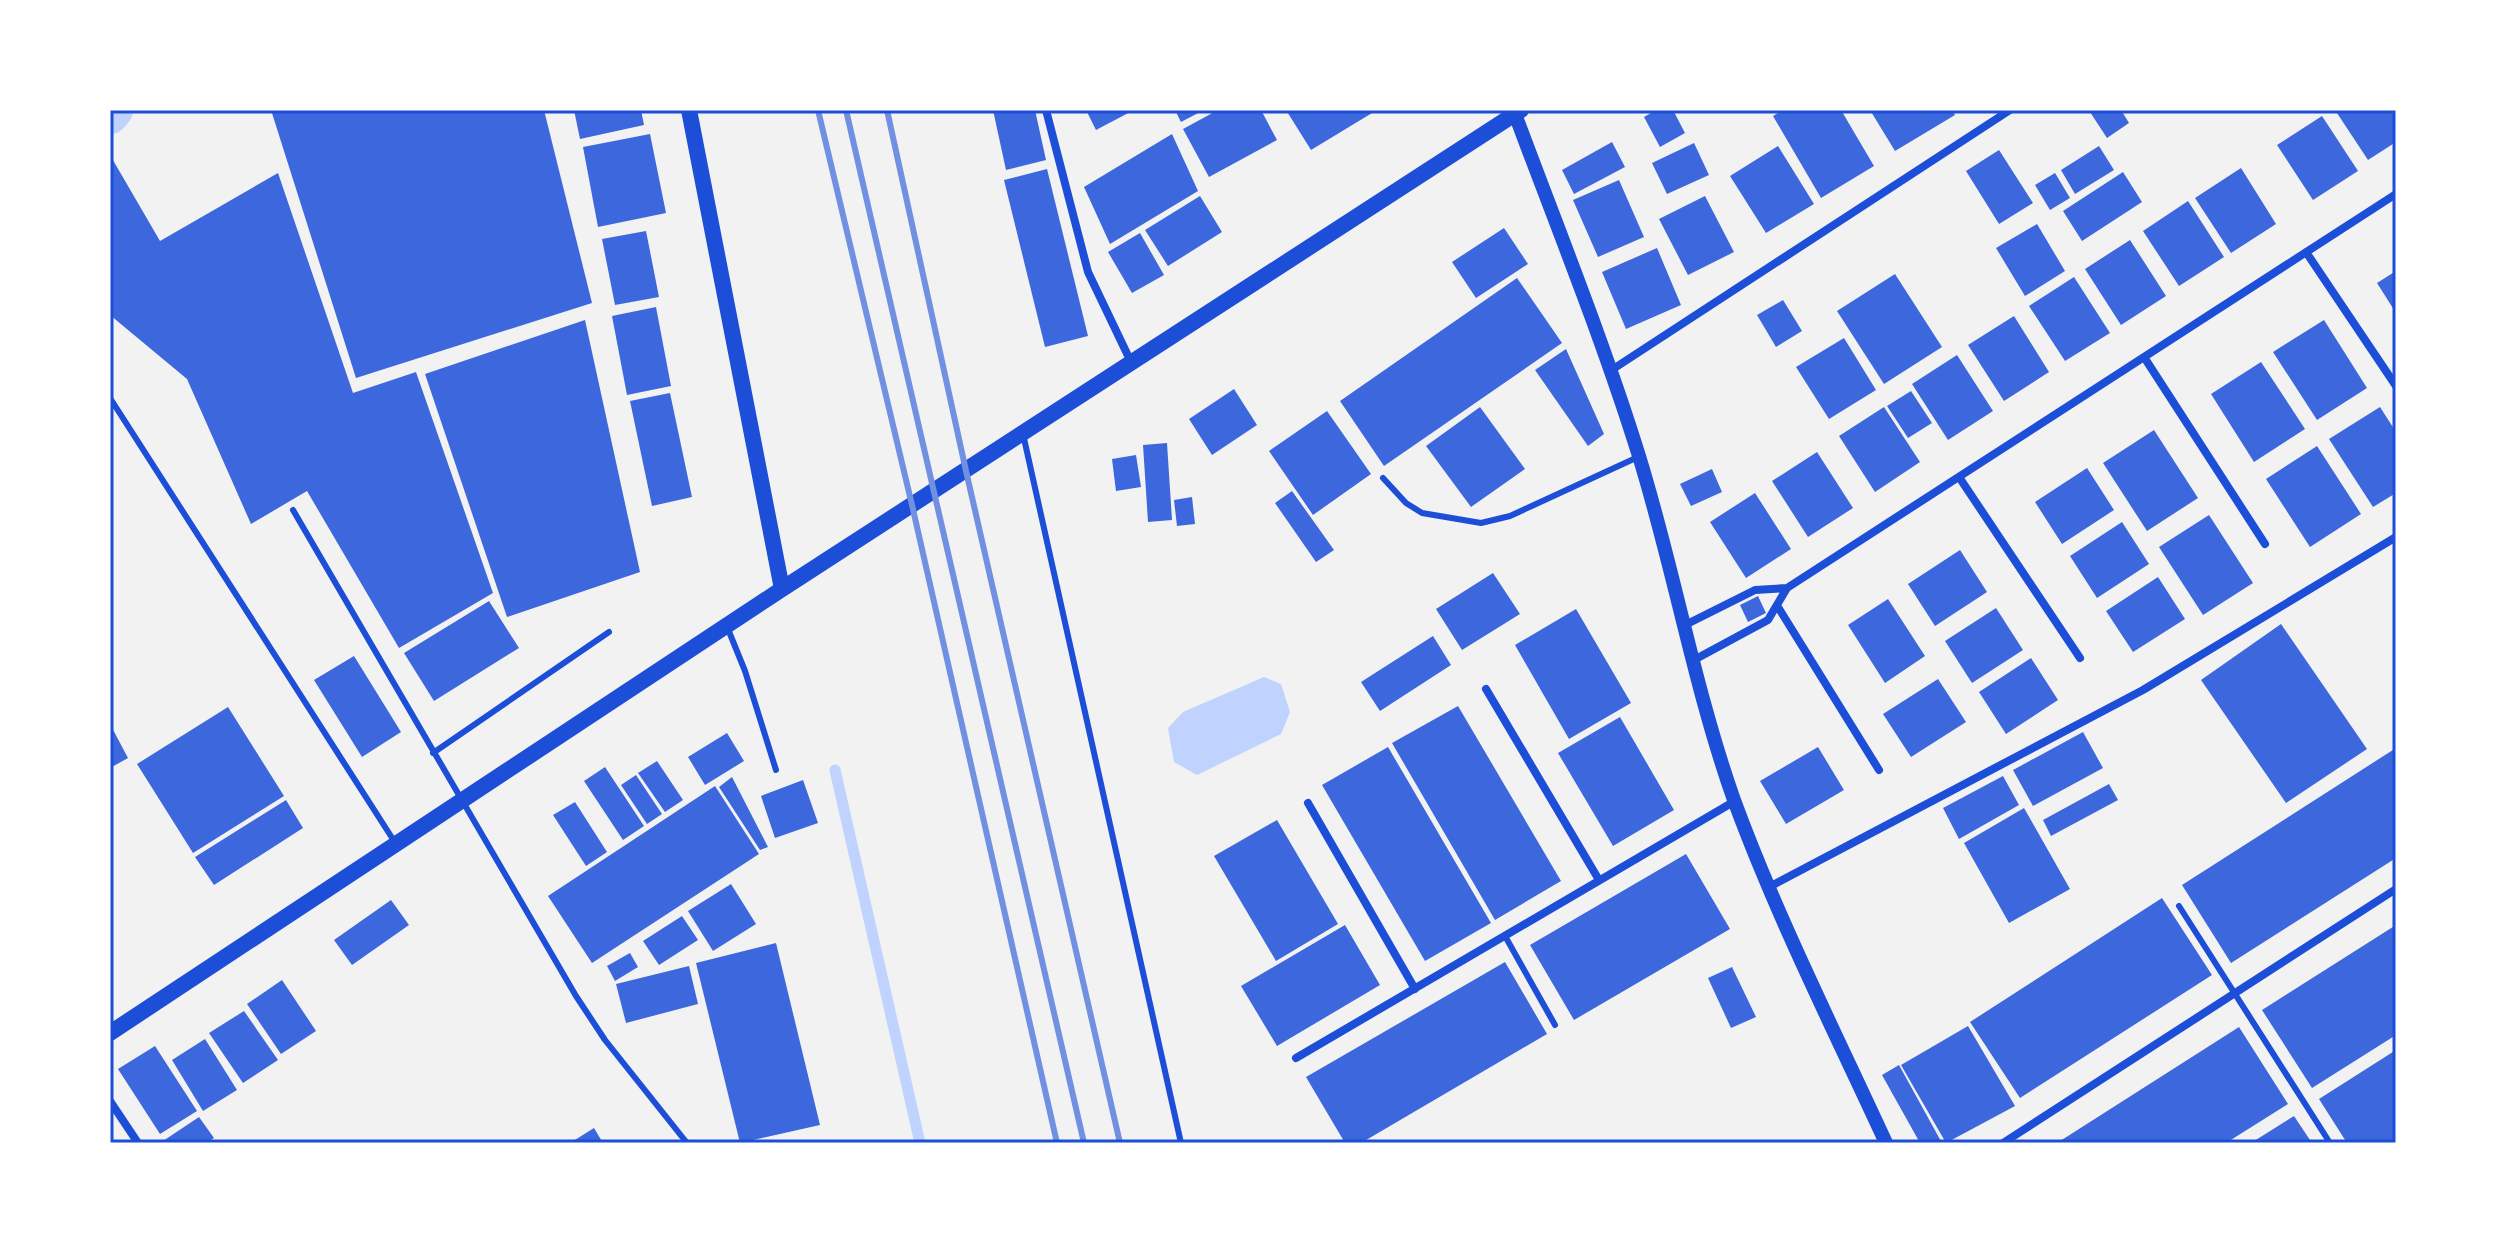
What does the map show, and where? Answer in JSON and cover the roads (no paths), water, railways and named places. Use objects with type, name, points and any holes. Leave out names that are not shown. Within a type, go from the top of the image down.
[{"type":"main road","points":[[689,110],[782,589]]},
{"type":"main road","points":[[110,1033],[782,589],[1518,112]]},
{"type":"street","points":[[1046,110],[1088,272],[1132,363]]},
{"type":"street","points":[[1610,371],[2010,110]]},
{"type":"street","points":[[1518,112],[1639,457],[1711,730],[1735,801],[1769,887],[1886,1143]]},
{"type":"street","points":[[1683,626],[1755,590],[1787,588],[2396,194]]},
{"type":"street","points":[[2306,252],[2396,386]]},
{"type":"street","points":[[2144,357],[2265,544]]},
{"type":"street","points":[[1959,477],[2080,658]]},
{"type":"street","points":[[1769,887],[2143,690],[2396,537]]},
{"type":"street","points":[[1692,661],[1768,620],[1787,588]]},
{"type":"street","points":[[1778,607],[1879,770]]},
{"type":"street","points":[[1486,689],[1599,880]]},
{"type":"street","points":[[1296,1058],[1735,801]]},
{"type":"street","points":[[1308,803],[1415,989]]},
{"type":"street","points":[[2003,1143],[2396,889]]},
{"type":"street","points":[[110,1101],[138,1143]]},
{"type":"lane","points":[[110,398],[396,844]]},
{"type":"lane","points":[[1023,434],[1181,1143]]},
{"type":"lane","points":[[1383,478],[1406,503],[1422,513],[1481,523],[1510,516],[1639,457]]},
{"type":"lane","points":[[293,510],[591,1018],[687,1143]]},
{"type":"lane","points":[[727,626],[745,671],[776,770]]},
{"type":"lane","points":[[433,753],[609,632]]},
{"type":"lane","points":[[2179,906],[2330,1143]]},
{"type":"lane","points":[[1505,936],[1555,1025]]},
{"type":"water","points":[[1264,677],[1281,684],[1290,712],[1281,734],[1197,775],[1174,762],[1168,728],[1183,712]]},
{"type":"waterway","points":[[110,115],[114,110]]},
{"type":"waterway","points":[[835,770],[920,1143]]},
{"type":"railway","points":[[818,110],[912,505],[1057,1143]]},
{"type":"railway","points":[[846,110],[1084,1143]]},
{"type":"railway","points":[[887,110],[1120,1143]]}]
